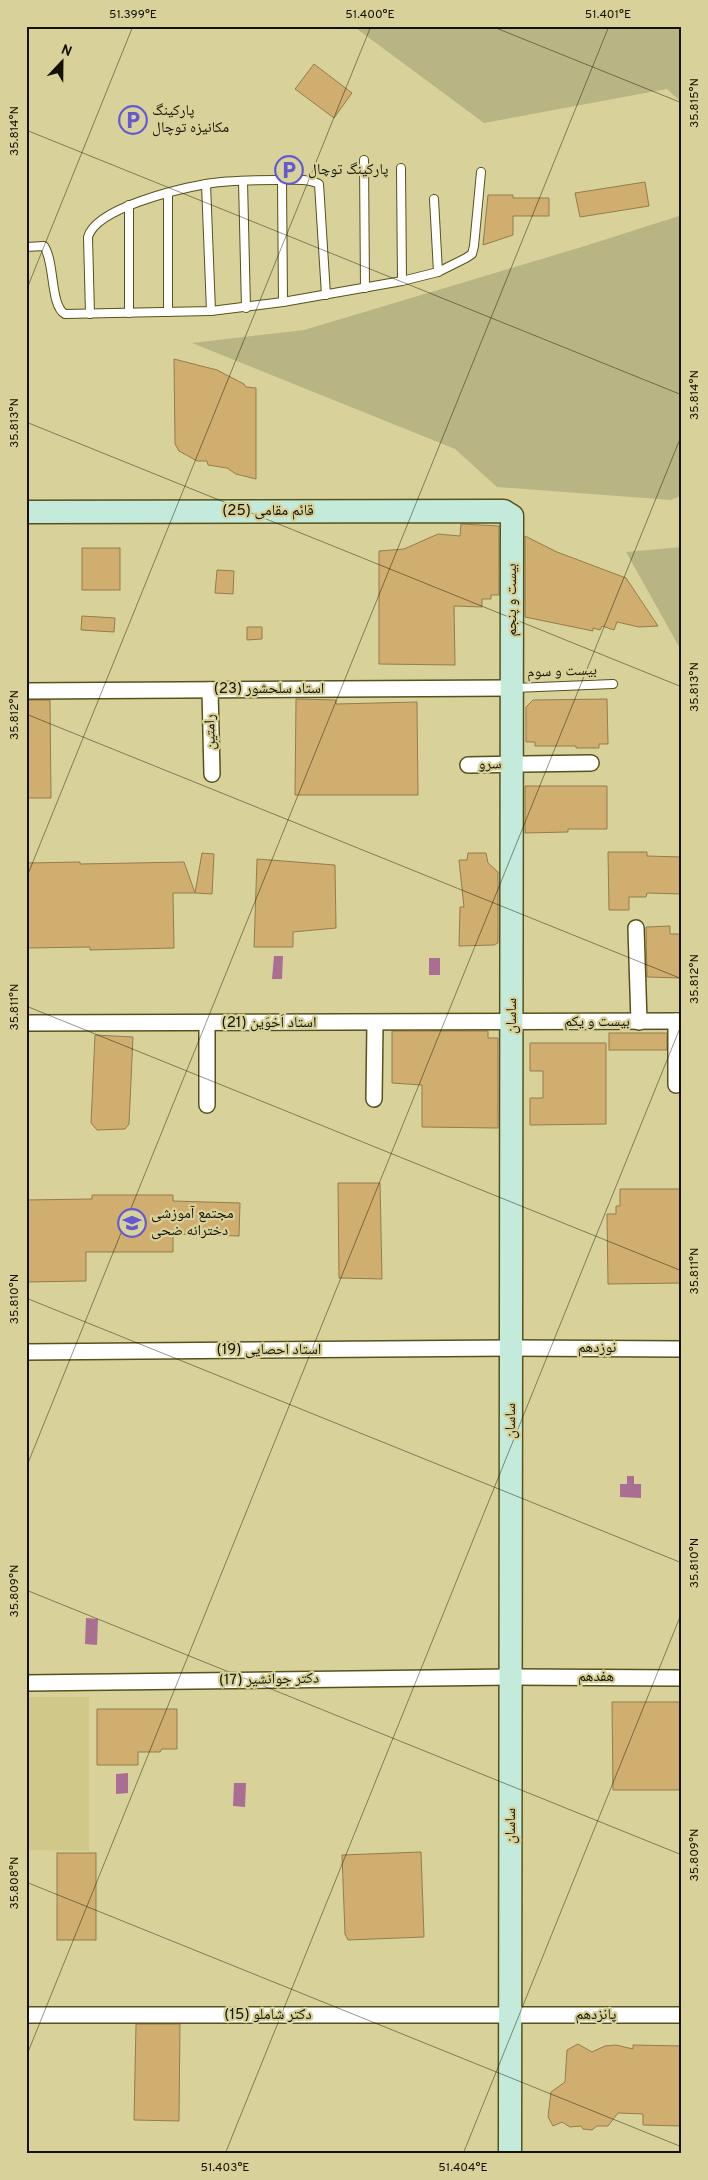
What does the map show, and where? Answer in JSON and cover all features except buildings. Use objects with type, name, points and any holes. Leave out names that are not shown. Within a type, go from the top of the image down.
[{"type":"street","name":"قائم مقامی (25)","points":[[26,512],[504,511],[510,514]]},
{"type":"street","name":"بیست و پنجم","points":[[510,514],[512,519],[512,688]]},
{"type":"street","name":"استاد سلحشور (23)","points":[[26,691],[512,688]]},
{"type":"street","name":"ساسان","points":[[510,2154],[512,688]]},
{"type":"street","name":"رامتین","points":[[210,690],[212,774]]},
{"type":"street","name":"سرو","points":[[468,766],[591,763]]},
{"type":"street","points":[[636,928],[639,1022]]},
{"type":"street","name":"بیست و یکم","points":[[512,1023],[679,1021]]},
{"type":"street","points":[[676,1085],[679,1021]]},
{"type":"street","name":"استاد اَخوَين (21)","points":[[26,1023],[512,1023]]},
{"type":"street","points":[[207,1023],[207,1105]]},
{"type":"street","points":[[374,1099],[375,1023]]},
{"type":"street","name":"نوزدهم","points":[[512,1348],[682,1349]]},
{"type":"street","name":"استاد احصایی (19)","points":[[26,1352],[512,1348]]},
{"type":"street","name":"هفدهم","points":[[511,1677],[682,1678]]},
{"type":"street","name":"دکتر جوانشیر (17)","points":[[26,1683],[511,1677]]},
{"type":"street","name":"دکتر شاملو (15)","points":[[26,2015],[511,2015]]},
{"type":"street","name":"پانزدهم","points":[[511,2015],[682,2015]]},
{"type":"lane","points":[[364,160],[365,288]]},
{"type":"lane","points":[[401,168],[402,281]]},
{"type":"lane","points":[[26,248],[44,246],[49,253],[57,303],[61,312],[65,314],[211,311],[246,308],[326,295],[402,281],[438,272],[472,254],[481,172]]},
{"type":"lane","points":[[90,314],[88,236],[90,228],[99,220],[129,205],[168,193],[206,184],[243,180],[303,180],[319,184],[326,295]]},
{"type":"lane","points":[[243,180],[246,308]]},
{"type":"lane","points":[[282,180],[283,302]]},
{"type":"lane","points":[[206,184],[211,311]]},
{"type":"lane","points":[[168,193],[168,312]]},
{"type":"lane","points":[[434,199],[438,272]]},
{"type":"lane","points":[[129,205],[129,313]]},
{"type":"lane","name":"بیست و سوم","points":[[512,688],[613,684]]},
{"type":"shaded area","points":[[353,26],[682,26],[682,103],[667,89],[484,123]]},
{"type":"shaded area","points":[[682,215],[682,495],[671,500],[497,487],[455,449],[192,343],[304,330]]},
{"type":"shaded area","points":[[682,547],[682,652],[626,552]]},
{"type":"shaded area","points":[[274,956],[283,956],[282,979],[272,979]]},
{"type":"shaded area","points":[[429,958],[440,958],[440,975],[429,975]]},
{"type":"shaded area","points":[[627,1476],[634,1476],[634,1484],[641,1484],[641,1498],[620,1497],[620,1484],[627,1484]]},
{"type":"shaded area","points":[[86,1618],[98,1619],[97,1645],[85,1644]]},
{"type":"shaded area","points":[[26,1697],[89,1697],[89,1851],[26,1850]]},
{"type":"shaded area","points":[[128,1773],[128,1793],[116,1794],[116,1774]]},
{"type":"shaded area","points":[[234,1783],[246,1783],[245,1807],[233,1806]]},
{"type":"place","name":"پارکینگ مکانیزه توچال","points":[[133,120]]},
{"type":"place","name":"پارکینگ توچال","points":[[289,170]]},
{"type":"place","name":"مجتمع آموزشی دخترانه ضحی","points":[[132,1223]]}]
